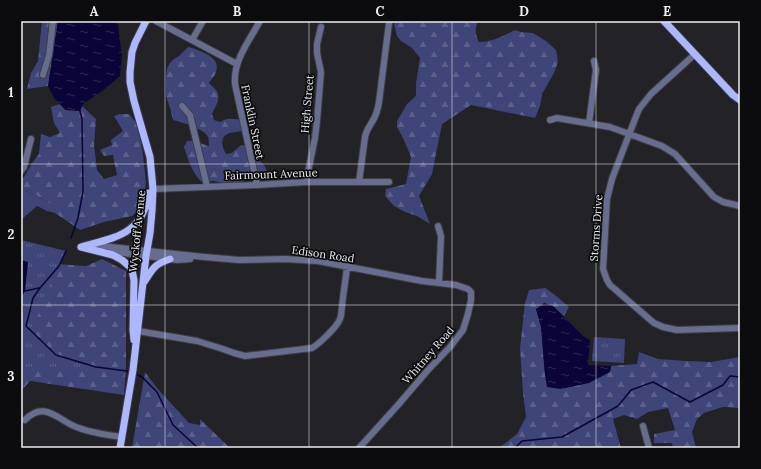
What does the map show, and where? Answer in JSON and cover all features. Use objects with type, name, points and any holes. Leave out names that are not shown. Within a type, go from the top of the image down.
[{"type":"main road","name":"Wyckoff Avenue","points":[[120,448],[133,373],[152,211],[153,189],[150,157],[134,101],[130,72],[134,43],[146,21]]},
{"type":"main road","points":[[664,21],[739,97]]},
{"type":"main road","points":[[81,247],[112,239],[126,231],[137,222],[144,213],[147,205],[152,174]]},
{"type":"main road","points":[[81,247],[113,255],[122,260],[132,270],[134,280],[133,330],[135,351]]},
{"type":"main road","points":[[143,284],[153,268],[161,262],[170,260]]},
{"type":"street","points":[[43,75],[49,55],[53,21]]},
{"type":"street","points":[[156,21],[237,64]]},
{"type":"street","points":[[192,40],[203,21]]},
{"type":"street","name":"Franklin Street","points":[[256,185],[235,84],[235,71],[237,64],[260,21]]},
{"type":"street","points":[[359,182],[364,137],[379,106],[388,24]]},
{"type":"street","name":"High Street","points":[[306,182],[317,121],[321,72],[317,53],[317,44],[321,27]]},
{"type":"street","name":"Storms Drive","points":[[695,54],[651,94],[634,118],[612,179],[608,199],[603,264],[604,274],[610,285],[654,323],[663,327],[677,330],[740,328]]},
{"type":"street","points":[[589,123],[596,70],[594,61]]},
{"type":"street","points":[[182,106],[190,115],[207,186]]},
{"type":"street","points":[[550,120],[558,118],[610,127],[657,143],[675,154],[714,197],[723,202],[740,206]]},
{"type":"street","points":[[21,172],[24,167],[31,138]]},
{"type":"street","name":"Fairmount Avenue","points":[[153,189],[306,182],[389,182]]},
{"type":"street","points":[[438,226],[441,236],[439,283]]},
{"type":"street","name":"Edison Road","points":[[81,247],[146,254],[239,260],[297,259],[318,261],[439,283]]},
{"type":"street","name":"Edison Road","points":[[146,254],[170,260],[204,257]]},
{"type":"street","points":[[138,331],[197,341],[245,356],[256,356],[312,348],[321,342],[340,320],[347,266]]},
{"type":"street","name":"Whitney Road","points":[[359,448],[450,347],[462,330],[468,314],[471,292],[464,287],[439,283]]},
{"type":"street","points":[[25,420],[36,413],[47,412],[56,415],[76,428],[122,437]]},
{"type":"street","points":[[643,426],[649,448]]},
{"type":"green space","points":[[42,21],[58,21],[48,86],[27,89],[31,73],[38,61]]},
{"type":"green space","points":[[395,21],[478,21],[476,32],[479,42],[493,40],[515,30],[533,33],[546,41],[556,50],[558,62],[554,73],[542,94],[540,106],[535,118],[471,105],[442,124],[432,174],[419,196],[430,224],[417,216],[394,206],[385,196],[386,189],[406,184],[411,157],[397,127],[397,121],[407,104],[416,96],[416,83],[420,58],[412,48],[401,41],[397,36],[394,24]]},
{"type":"green space","points":[[188,47],[207,54],[215,61],[217,68],[209,83],[218,93],[218,99],[212,114],[214,120],[220,122],[228,119],[243,120],[246,126],[242,131],[229,133],[224,136],[222,145],[226,154],[232,153],[241,145],[252,148],[253,155],[256,160],[262,163],[265,167],[267,172],[264,177],[233,184],[214,181],[202,182],[193,170],[184,147],[187,141],[209,146],[208,137],[195,127],[173,120],[166,96],[167,69],[170,63]]},
{"type":"green space","points":[[60,104],[65,110],[80,111],[82,106],[96,119],[94,145],[97,170],[104,179],[117,175],[113,155],[104,156],[100,150],[112,145],[111,140],[123,131],[114,116],[129,114],[138,125],[146,183],[142,207],[132,216],[104,222],[80,230],[55,213],[55,207],[36,195],[21,189],[21,179],[24,177],[39,154],[41,134],[50,137],[60,133],[54,123],[51,107]]},
{"type":"green space","points":[[21,189],[36,195],[55,207],[55,213],[37,206],[21,220]]},
{"type":"green space","points":[[21,240],[66,251],[31,331],[56,355],[96,367],[21,373]]},
{"type":"green space","points":[[102,259],[126,271],[126,366],[124,395],[30,381],[21,391],[21,298],[28,262],[86,266]]},
{"type":"green space","points":[[545,288],[569,307],[564,316],[553,306],[536,309],[541,326],[545,375],[610,372],[611,366],[637,364],[639,352],[658,359],[687,361],[711,362],[740,357],[740,408],[723,407],[704,413],[697,419],[692,432],[696,448],[673,448],[672,443],[654,443],[654,434],[675,430],[668,408],[648,412],[637,419],[624,415],[613,419],[621,448],[499,448],[517,434],[526,417],[520,348],[525,303],[529,290]]},
{"type":"green space","points":[[594,337],[625,339],[624,363],[592,361]]},
{"type":"green space","points":[[145,372],[157,388],[189,423],[200,425],[200,419],[230,448],[132,448]]},
{"type":"water","points":[[58,21],[115,21],[118,25],[122,56],[120,76],[105,89],[83,104],[80,111],[66,110],[55,100],[48,86]]},
{"type":"water","points":[[21,260],[28,262],[25,291],[21,298]]},
{"type":"water","points":[[544,303],[553,306],[583,336],[590,340],[588,365],[611,366],[610,372],[589,383],[561,389],[547,387],[541,327],[536,309]]},
{"type":"waterway","points":[[71,238],[78,218],[83,191],[82,119],[80,111]]},
{"type":"waterway","points":[[66,251],[59,266],[33,298],[26,326],[56,355],[96,367],[127,371],[131,373]]},
{"type":"waterway","points":[[21,290],[25,291],[39,288]]},
{"type":"waterway","points":[[135,374],[142,377],[157,392],[173,425],[198,448]]},
{"type":"waterway","points":[[515,448],[522,441],[562,437],[618,406],[631,390],[653,382],[690,402],[723,385],[730,376],[740,377]]}]
